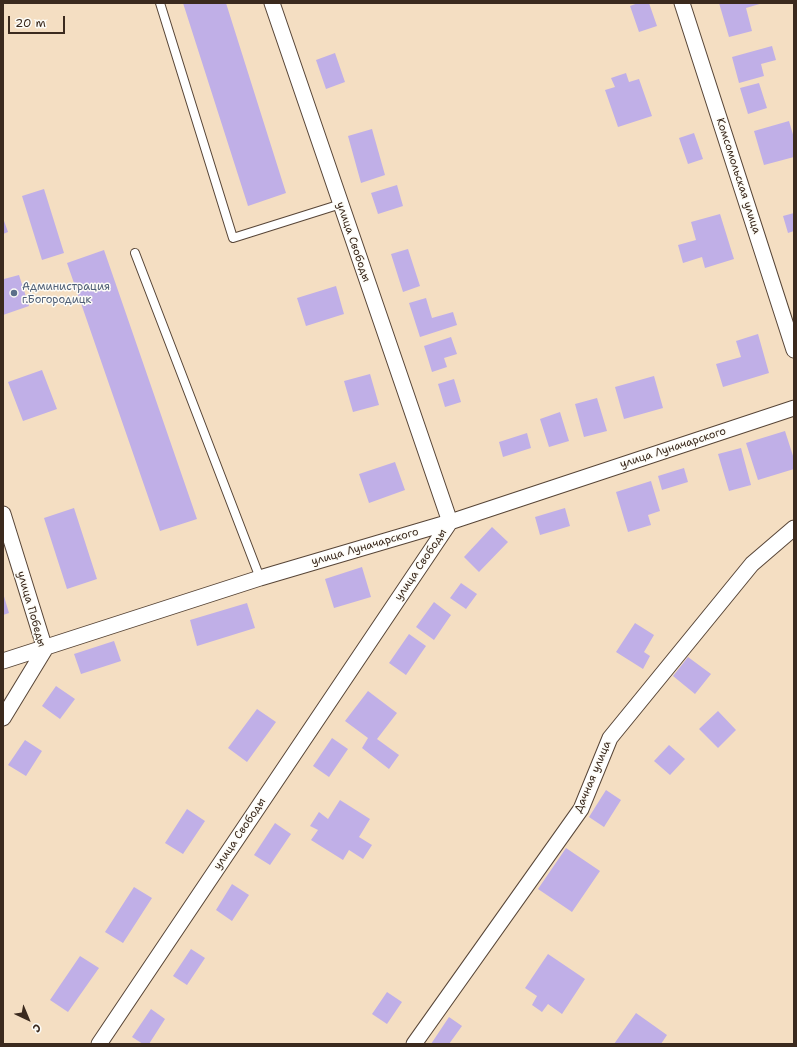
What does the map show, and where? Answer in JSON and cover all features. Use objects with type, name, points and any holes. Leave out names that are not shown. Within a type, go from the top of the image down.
[{"type":"street","name":"улица Свободы","points":[[99,1044],[450,522],[272,3]]},
{"type":"street","name":"Комсомольская улица","points":[[682,3],[794,350]]},
{"type":"street","name":"улица Луначарского","points":[[3,661],[45,649],[260,578],[450,522],[794,408]]},
{"type":"street","name":"улица Победы","points":[[3,514],[45,649],[3,718]]},
{"type":"street","name":"Дачная улица","points":[[414,1044],[581,809],[610,738],[752,564],[794,528]]},
{"type":"lane","points":[[160,3],[234,238],[340,204]]},
{"type":"lane","points":[[135,253],[260,578]]},
{"type":"building","points":[[183,3],[226,3],[286,193],[248,206]]},
{"type":"building","points":[[638,3],[649,3],[657,26],[639,32],[630,6]]},
{"type":"building","points":[[719,3],[763,3],[746,8],[752,31],[729,37]]},
{"type":"building","points":[[772,46],[776,60],[761,64],[764,76],[739,83],[732,57]]},
{"type":"building","points":[[335,53],[345,82],[326,89],[316,60]]},
{"type":"building","points":[[626,73],[629,82],[639,79],[652,116],[618,127],[605,90],[615,87],[611,78]]},
{"type":"building","points":[[759,83],[767,108],[748,114],[740,88]]},
{"type":"building","points":[[789,121],[794,138],[794,157],[764,165],[754,131]]},
{"type":"building","points":[[372,129],[385,175],[361,183],[348,136]]},
{"type":"building","points":[[694,133],[703,159],[688,164],[679,138]]},
{"type":"building","points":[[397,185],[403,206],[378,214],[371,193]]},
{"type":"building","points":[[44,189],[64,253],[42,260],[22,196]]},
{"type":"building","points":[[794,213],[794,231],[788,233],[783,216]]},
{"type":"building","points":[[720,214],[734,259],[705,268],[702,257],[683,263],[678,245],[696,240],[691,222]]},
{"type":"building","points":[[3,218],[8,232],[3,234]]},
{"type":"building","points":[[408,249],[420,286],[403,292],[391,254]]},
{"type":"building","points":[[104,250],[197,519],[160,531],[67,263]]},
{"type":"building","name":"Администрация г.Богородицк","points":[[19,275],[29,306],[3,315],[3,277],[4,279]]},
{"type":"building","points":[[336,286],[344,314],[306,326],[297,298]]},
{"type":"building","points":[[426,298],[432,318],[453,312],[457,325],[420,337],[409,303]]},
{"type":"building","points":[[758,334],[769,373],[723,387],[716,364],[741,357],[736,341]]},
{"type":"building","points":[[451,337],[457,354],[444,358],[447,367],[432,372],[424,346]]},
{"type":"building","points":[[42,370],[57,409],[23,421],[8,382]]},
{"type":"building","points":[[370,374],[379,405],[353,412],[344,381]]},
{"type":"building","points":[[654,376],[663,408],[624,419],[615,387]]},
{"type":"building","points":[[454,379],[461,402],[445,407],[438,384]]},
{"type":"building","points":[[597,398],[607,431],[584,437],[575,404]]},
{"type":"building","points":[[560,412],[569,441],[549,447],[540,419]]},
{"type":"building","points":[[785,431],[794,459],[794,469],[758,480],[746,443]]},
{"type":"building","points":[[527,433],[531,448],[503,457],[499,442]]},
{"type":"building","points":[[741,448],[751,485],[729,491],[718,454]]},
{"type":"building","points":[[395,462],[405,490],[369,503],[359,474]]},
{"type":"building","points":[[684,468],[688,482],[662,490],[658,476]]},
{"type":"building","points":[[651,481],[660,511],[648,515],[651,525],[628,532],[616,492]]},
{"type":"building","points":[[74,508],[97,579],[67,589],[44,518]]},
{"type":"building","points":[[565,508],[570,526],[540,535],[535,517]]},
{"type":"building","points":[[492,527],[508,542],[479,572],[464,557]]},
{"type":"building","points":[[362,567],[371,597],[334,608],[325,579]]},
{"type":"building","points":[[461,583],[477,594],[466,609],[450,598]]},
{"type":"building","points":[[3,593],[9,613],[3,615]]},
{"type":"building","points":[[434,602],[451,615],[434,640],[416,627]]},
{"type":"building","points":[[247,603],[255,628],[197,646],[190,620]]},
{"type":"building","points":[[635,623],[654,635],[644,652],[650,656],[643,669],[616,652]]},
{"type":"building","points":[[409,634],[426,646],[406,675],[389,663]]},
{"type":"building","points":[[114,641],[121,661],[81,674],[74,654]]},
{"type":"building","points":[[688,657],[711,674],[695,694],[673,676]]},
{"type":"building","points":[[56,686],[75,699],[60,719],[42,706]]},
{"type":"building","points":[[368,691],[397,713],[377,739],[399,755],[389,769],[362,748],[368,738],[345,721]]},
{"type":"building","points":[[257,709],[276,722],[247,762],[228,748]]},
{"type":"building","points":[[718,711],[736,730],[718,748],[699,729]]},
{"type":"building","points":[[332,738],[348,749],[329,777],[313,766]]},
{"type":"building","points":[[25,740],[42,751],[26,776],[8,765]]},
{"type":"building","points":[[669,745],[685,759],[670,775],[654,761]]},
{"type":"building","points":[[606,790],[621,800],[604,827],[589,817]]},
{"type":"building","points":[[340,800],[370,819],[359,837],[372,845],[363,859],[349,850],[343,860],[311,840],[318,830],[310,826],[319,812],[328,819]]},
{"type":"building","points":[[187,809],[205,821],[183,854],[165,843]]},
{"type":"building","points":[[275,823],[291,834],[270,865],[254,855]]},
{"type":"building","points":[[566,848],[600,871],[572,912],[538,889]]},
{"type":"building","points":[[232,884],[249,895],[232,921],[216,910]]},
{"type":"building","points":[[134,887],[152,898],[123,943],[105,932]]},
{"type":"building","points":[[191,949],[205,958],[187,985],[173,976]]},
{"type":"building","points":[[548,954],[585,979],[562,1014],[548,1004],[542,1012],[532,1005],[537,996],[525,988]]},
{"type":"building","points":[[80,956],[99,968],[68,1012],[50,1000]]},
{"type":"building","points":[[387,992],[402,1002],[387,1024],[372,1014]]},
{"type":"building","points":[[151,1009],[165,1019],[149,1044],[143,1044],[132,1037]]},
{"type":"building","points":[[636,1013],[667,1035],[661,1044],[614,1044]]},
{"type":"building","points":[[449,1017],[462,1026],[449,1044],[431,1044]]},
{"type":"place","name":"Администрация г.Богородицк","points":[[14,293]]}]
